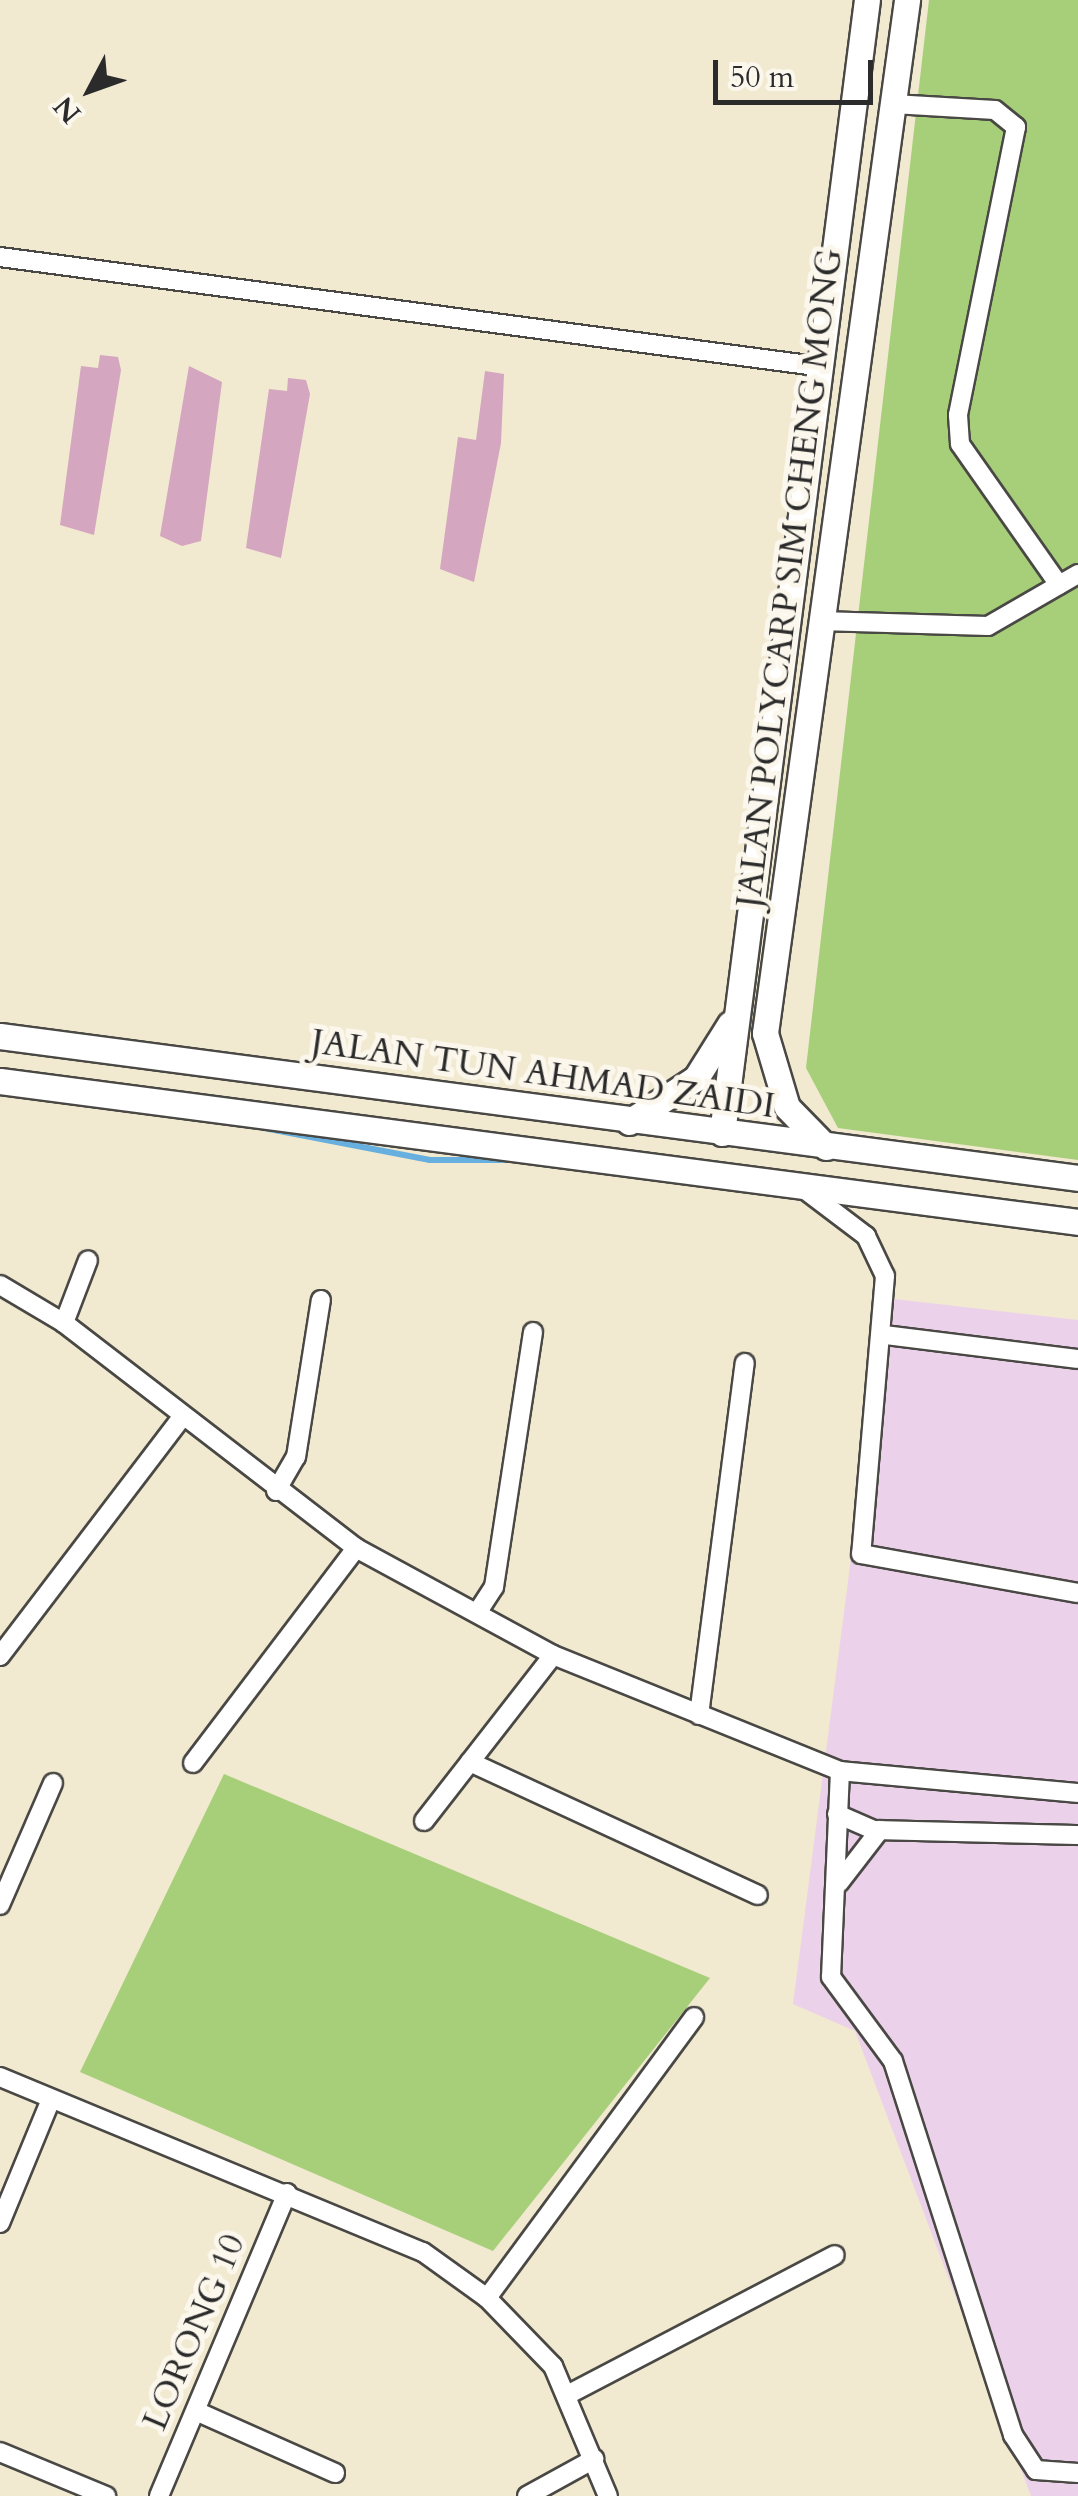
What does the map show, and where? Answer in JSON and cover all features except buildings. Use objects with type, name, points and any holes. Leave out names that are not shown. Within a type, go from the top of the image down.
[{"type":"street","name":"JALAN POLYCARP SIM CHENG MONG","points":[[722,1133],[774,746],[816,366],[868,0]]},
{"type":"street","name":"JALAN POLYCARP SIM CHENG MONG","points":[[826,1147],[788,1106],[765,1048],[868,233],[907,0]]},
{"type":"street","points":[[892,104],[995,110],[1016,127],[958,414],[960,444],[1059,585]]},
{"type":"street","points":[[0,257],[816,366],[848,340],[868,233]]},
{"type":"street","points":[[816,366],[838,400],[840,456]]},
{"type":"street","points":[[774,746],[820,621],[988,626],[1078,574]]},
{"type":"street","points":[[629,1122],[696,1078],[739,1002]]},
{"type":"street","name":"JALAN TUN AHMAD ZAIDI","points":[[0,1036],[629,1122],[1078,1178]]},
{"type":"street","points":[[0,1081],[1078,1222]]},
{"type":"street","points":[[801,1187],[866,1236],[885,1276],[884,1335],[862,1554],[1078,1594]]},
{"type":"street","points":[[64,1323],[88,1260]]},
{"type":"street","points":[[0,1285],[64,1323],[276,1491],[356,1548],[553,1654],[840,1771],[1078,1792]]},
{"type":"street","points":[[276,1491],[296,1457],[322,1300]]},
{"type":"street","points":[[477,1613],[494,1587],[533,1332]]},
{"type":"street","points":[[884,1335],[1078,1359]]},
{"type":"street","points":[[699,1715],[746,1363]]},
{"type":"street","points":[[0,1656],[183,1416]]},
{"type":"street","points":[[194,1763],[356,1548]]},
{"type":"street","points":[[424,1821],[553,1654]]},
{"type":"street","points":[[470,1762],[758,1895]]},
{"type":"street","points":[[840,1771],[831,1977],[893,2061],[1013,2435],[1036,2470],[1078,2473]]},
{"type":"street","points":[[0,1904],[53,1783]]},
{"type":"street","points":[[837,1814],[880,1830],[1078,1835]]},
{"type":"street","points":[[836,1888],[880,1830]]},
{"type":"street","points":[[487,2298],[694,2017]]},
{"type":"street","points":[[0,2076],[423,2252],[487,2298],[553,2366],[608,2496]]},
{"type":"street","points":[[0,2224],[51,2098]]},
{"type":"street","name":"LORONG 10","points":[[158,2496],[198,2412],[287,2193]]},
{"type":"street","points":[[567,2395],[835,2255]]},
{"type":"street","points":[[198,2412],[336,2473]]},
{"type":"street","points":[[0,2452],[106,2496]]},
{"type":"street","points":[[527,2496],[594,2458]]},
{"type":"shaded area","points":[[885,1298],[1078,1320],[1078,2496],[1031,2496],[855,2031],[793,2004]]},
{"type":"green space","points":[[929,0],[1078,0],[1078,1160],[838,1128],[806,1068]]},
{"type":"green space","points":[[224,1774],[710,1978],[493,2251],[80,2072]]},
{"type":"waterway","points":[[264,1128],[430,1160],[517,1160]]}]
